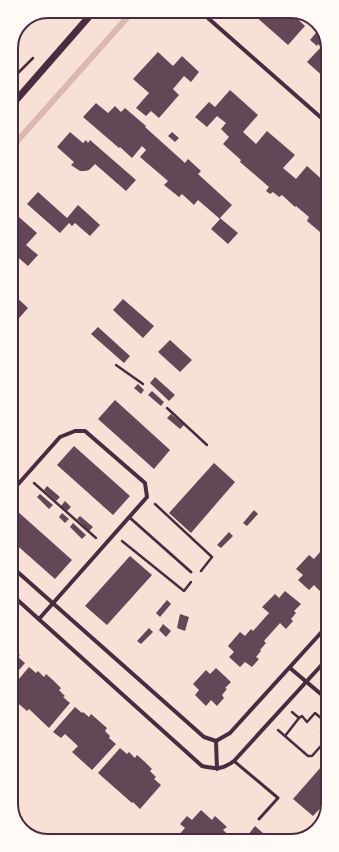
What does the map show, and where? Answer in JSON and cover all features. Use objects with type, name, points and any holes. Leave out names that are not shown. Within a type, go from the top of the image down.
[{"type":"street","points":[[18,98],[88,18]]},
{"type":"street","points":[[208,18],[321,118]]},
{"type":"street","points":[[18,484],[60,437],[75,431],[84,431],[145,483],[147,497],[39,619]]},
{"type":"street","points":[[18,572],[204,737],[216,740],[230,733],[321,633]]},
{"type":"street","points":[[18,600],[202,766],[217,769],[228,766],[321,666]]},
{"type":"street","points":[[290,668],[321,694]]},
{"type":"street","points":[[216,740],[217,769]]},
{"type":"lane","points":[[129,517],[191,572]]},
{"type":"lane","points":[[234,760],[278,798],[259,819]]},
{"type":"path","points":[[116,365],[143,384]]},
{"type":"path","points":[[167,408],[207,445]]},
{"type":"path","points":[[26,475],[104,545]]},
{"type":"path","points":[[284,706],[299,718],[302,716],[308,722],[315,713],[321,718]]},
{"type":"path","points":[[285,736],[299,718]]},
{"type":"path","points":[[268,722],[308,756],[312,756],[321,746]]},
{"type":"building","points":[[258,18],[293,18],[298,19],[305,26],[288,45]]},
{"type":"building","points":[[316,32],[321,45],[320,46],[318,44],[317,46],[310,40]]},
{"type":"building","points":[[321,47],[321,75],[307,62]]},
{"type":"building","points":[[158,52],[173,66],[182,56],[199,72],[191,82],[184,76],[173,89],[179,95],[159,118],[151,111],[146,116],[136,108],[149,93],[133,79]]},
{"type":"building","points":[[230,90],[258,115],[243,132],[256,144],[267,131],[295,155],[283,168],[296,179],[307,166],[321,179],[321,233],[307,221],[309,217],[282,195],[279,197],[273,192],[270,194],[266,191],[269,187],[240,162],[241,160],[223,144],[229,137],[221,129],[226,123],[217,116],[207,127],[195,117],[209,102],[215,107]]},
{"type":"building","points":[[96,103],[108,113],[115,106],[121,112],[125,108],[185,163],[188,159],[201,171],[198,174],[232,205],[220,218],[238,233],[228,244],[211,229],[220,219],[198,200],[194,205],[182,194],[179,197],[164,185],[168,181],[140,157],[146,150],[142,146],[132,158],[83,117]]},
{"type":"building","points":[[70,132],[83,143],[86,140],[88,143],[90,140],[136,180],[126,191],[95,164],[89,170],[85,171],[80,171],[71,165],[74,162],[57,147]]},
{"type":"building","points":[[172,132],[179,138],[175,142],[168,136]]},
{"type":"building","points":[[38,192],[67,218],[78,205],[100,225],[90,236],[75,223],[72,226],[69,223],[60,233],[27,204]]},
{"type":"building","points":[[18,216],[37,233],[26,245],[38,255],[28,266],[18,257]]},
{"type":"building","points":[[18,299],[28,308],[18,319]]},
{"type":"building","points":[[123,299],[154,326],[143,338],[113,310]]},
{"type":"building","points":[[98,327],[130,356],[124,363],[91,334]]},
{"type":"building","points":[[170,340],[192,360],[180,372],[158,352]]},
{"type":"building","points":[[155,377],[175,395],[169,401],[150,383]]},
{"type":"building","points":[[138,384],[144,390],[141,394],[134,388]]},
{"type":"building","points":[[152,391],[164,402],[161,406],[148,395]]},
{"type":"building","points":[[115,400],[170,450],[154,469],[98,419]]},
{"type":"building","points":[[171,414],[184,425],[180,429],[167,418]]},
{"type":"building","points":[[74,446],[130,496],[113,515],[57,465]]},
{"type":"building","points":[[214,463],[235,482],[191,533],[169,513]]},
{"type":"building","points":[[47,486],[60,497],[56,501],[44,490]]},
{"type":"building","points":[[40,494],[53,505],[49,509],[37,497]]},
{"type":"building","points":[[65,501],[71,507],[67,511],[61,506]]},
{"type":"building","points":[[254,510],[258,514],[247,526],[243,523]]},
{"type":"building","points":[[18,512],[72,560],[55,579],[18,546]]},
{"type":"building","points":[[62,513],[69,519],[65,523],[59,517]]},
{"type":"building","points":[[80,516],[93,527],[89,531],[77,519]]},
{"type":"building","points":[[73,523],[86,535],[82,539],[70,527]]},
{"type":"building","points":[[229,532],[233,536],[221,548],[217,545]]},
{"type":"building","points":[[320,552],[321,553],[320,591],[314,585],[309,590],[298,580],[303,575],[296,569],[309,555],[314,559]]},
{"type":"building","points":[[130,556],[152,575],[107,625],[85,606]]},
{"type":"building","points":[[285,591],[301,604],[294,611],[296,613],[291,619],[293,621],[286,629],[280,623],[264,641],[266,643],[256,657],[259,659],[252,667],[245,662],[240,667],[229,657],[234,652],[228,646],[240,632],[245,636],[251,629],[253,631],[269,613],[262,607],[275,594],[279,598]]},
{"type":"building","points":[[167,600],[171,604],[160,617],[156,613]]},
{"type":"building","points":[[180,614],[189,617],[185,631],[177,628]]},
{"type":"building","points":[[163,624],[171,631],[166,637],[159,630]]},
{"type":"building","points":[[149,628],[153,632],[141,644],[137,641]]},
{"type":"building","points":[[18,657],[25,663],[18,671]]},
{"type":"building","points":[[29,667],[36,673],[38,671],[44,677],[46,674],[61,688],[59,690],[65,696],[63,697],[70,703],[49,728],[29,709],[27,711],[18,703],[18,680]]},
{"type":"building","points":[[216,668],[231,682],[225,688],[227,689],[222,695],[224,698],[217,706],[211,700],[206,706],[195,695],[199,690],[193,684],[206,670],[210,674]]},
{"type":"building","points":[[75,707],[89,717],[91,714],[107,728],[105,731],[110,736],[109,738],[116,744],[92,770],[72,752],[78,746],[65,734],[61,738],[53,732]]},
{"type":"building","points":[[120,748],[127,754],[129,752],[135,758],[137,755],[145,762],[152,769],[150,771],[156,777],[154,779],[161,785],[140,809],[98,773]]},
{"type":"building","points":[[321,767],[321,807],[313,816],[293,799]]},
{"type":"building","points":[[201,810],[212,820],[215,816],[227,827],[223,830],[227,834],[180,834],[185,828],[180,824],[187,816],[192,820]]},
{"type":"building","points":[[255,826],[264,834],[249,834]]},
{"type":"waterway","points":[[18,140],[127,18]]}]
